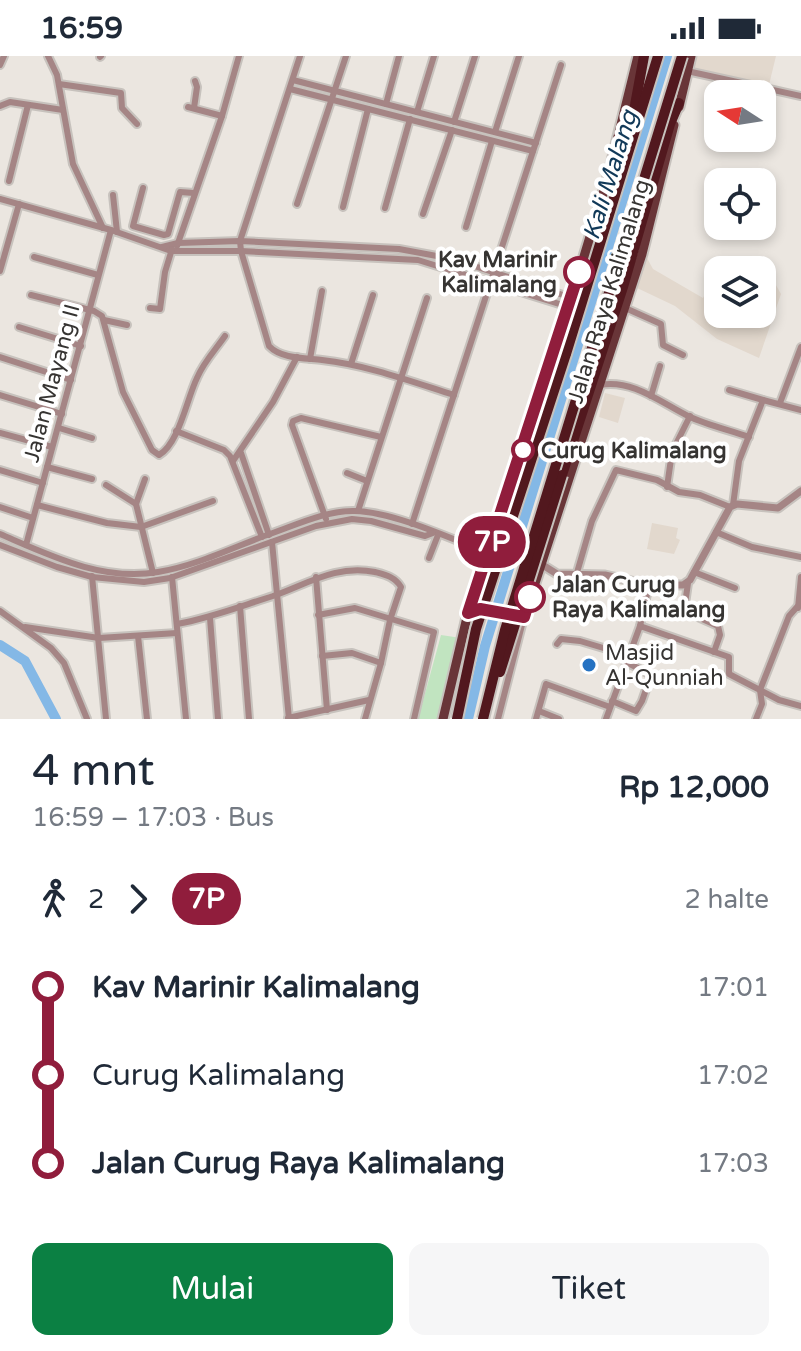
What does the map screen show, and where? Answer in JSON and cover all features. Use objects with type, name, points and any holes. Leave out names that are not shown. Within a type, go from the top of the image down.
[{"type":"highway","points":[[628,153],[644,56]]},
{"type":"highway","points":[[457,719],[476,629],[658,56]]},
{"type":"highway","points":[[483,719],[505,630],[682,56]]},
{"type":"highway","points":[[483,719],[515,630],[679,103]]},
{"type":"main road","points":[[443,719],[468,613],[478,606],[488,553],[612,165],[638,56]]},
{"type":"main road","name":"Jalan Raya Kalimalang","points":[[519,616],[541,564],[642,254],[691,56]]},
{"type":"main road","points":[[478,606],[519,616]]},
{"type":"street","points":[[0,65],[4,56]]},
{"type":"street","points":[[48,56],[59,84],[74,169],[110,230]]},
{"type":"street","points":[[150,308],[160,309],[165,272],[222,116],[239,56]]},
{"type":"street","points":[[300,56],[240,241],[269,346],[277,352],[351,364],[454,395]]},
{"type":"street","points":[[297,204],[346,56]]},
{"type":"street","points":[[386,104],[399,56]]},
{"type":"street","points":[[417,112],[434,56]]},
{"type":"street","points":[[454,122],[475,56]]},
{"type":"street","points":[[495,132],[519,56]]},
{"type":"street","points":[[412,524],[561,65]]},
{"type":"street","points":[[687,71],[801,96]]},
{"type":"street","points":[[293,80],[536,143]]},
{"type":"street","points":[[195,81],[197,87],[191,107],[222,116]]},
{"type":"street","points":[[59,84],[121,93],[122,108],[137,124]]},
{"type":"street","points":[[290,89],[533,151]]},
{"type":"street","points":[[0,106],[10,102],[63,110]]},
{"type":"street","points":[[9,181],[28,105]]},
{"type":"street","points":[[343,207],[368,109]]},
{"type":"street","points":[[385,208],[410,119]]},
{"type":"street","points":[[423,214],[452,130]]},
{"type":"street","points":[[466,227],[492,141]]},
{"type":"street","points":[[130,237],[143,188]]},
{"type":"street","points":[[133,226],[167,235],[180,192],[194,193]]},
{"type":"street","points":[[110,230],[113,195]]},
{"type":"street","points":[[0,199],[162,247],[418,260],[548,300],[570,302]]},
{"type":"street","points":[[0,271],[19,204]]},
{"type":"street","name":"Jalan Mayang II","points":[[26,545],[110,230]]},
{"type":"street","points":[[174,248],[240,241],[399,249],[453,259],[494,271],[551,291],[570,302]]},
{"type":"street","points":[[34,257],[98,275]]},
{"type":"street","points":[[310,359],[322,291]]},
{"type":"street","points":[[548,300],[551,291]]},
{"type":"street","points":[[31,295],[102,315],[123,392],[154,452],[159,455],[176,431],[199,373],[225,336]]},
{"type":"street","points":[[351,364],[373,295]]},
{"type":"street","points":[[358,511],[427,298]]},
{"type":"street","points":[[623,307],[661,324],[663,345],[683,355]]},
{"type":"street","points":[[104,320],[127,325]]},
{"type":"street","points":[[19,327],[81,346]]},
{"type":"street","points":[[780,403],[801,346]]},
{"type":"street","points":[[0,357],[71,380]]},
{"type":"street","points":[[233,461],[241,453],[297,357]]},
{"type":"street","points":[[651,396],[660,366]]},
{"type":"street","points":[[598,386],[617,382],[690,416],[749,437]]},
{"type":"street","points":[[729,390],[801,410]]},
{"type":"street","points":[[0,395],[62,414]]},
{"type":"street","points":[[714,652],[720,635],[718,626],[684,611],[688,583],[731,506],[737,469],[763,400]]},
{"type":"street","points":[[667,487],[672,452],[690,416]]},
{"type":"street","points":[[326,520],[293,421],[301,418],[381,437]]},
{"type":"street","points":[[59,428],[92,438]]},
{"type":"street","points":[[176,431],[224,450],[233,461],[268,538]]},
{"type":"street","points":[[0,433],[52,447]]},
{"type":"street","points":[[241,453],[268,538],[278,594],[288,719],[369,700]]},
{"type":"street","points":[[47,467],[92,479]]},
{"type":"street","points":[[0,470],[43,483]]},
{"type":"street","points":[[576,576],[592,521],[614,473],[623,470],[731,506],[778,508],[801,491]]},
{"type":"street","points":[[347,473],[367,481]]},
{"type":"street","points":[[145,479],[136,504],[153,573]]},
{"type":"street","points":[[106,485],[136,504]]},
{"type":"street","points":[[37,505],[107,523],[141,527],[213,501]]},
{"type":"street","points":[[0,507],[33,518]]},
{"type":"street","points":[[0,545],[57,567],[144,582],[268,538],[358,511],[412,524],[488,553]]},
{"type":"street","points":[[326,520],[371,521],[427,536],[435,534]]},
{"type":"street","points":[[716,532],[745,545],[801,557]]},
{"type":"street","points":[[0,534],[92,573],[171,573]]},
{"type":"street","points":[[429,558],[435,534]]},
{"type":"street","points":[[541,564],[554,573],[576,576],[612,576],[649,585],[680,586],[688,583]]},
{"type":"street","points":[[177,624],[210,618],[316,577],[359,570],[387,575],[401,587],[365,719]]},
{"type":"street","points":[[694,572],[735,588]]},
{"type":"street","points":[[92,573],[106,719]]},
{"type":"street","points":[[171,573],[186,719]]},
{"type":"street","points":[[316,577],[327,710]]},
{"type":"street","points":[[756,719],[762,704],[760,690],[789,616],[799,608],[801,577]]},
{"type":"street","points":[[606,719],[640,626],[649,585]]},
{"type":"street","points":[[240,606],[249,719]]},
{"type":"street","points":[[318,615],[355,608],[435,633],[414,719]]},
{"type":"street","points":[[0,611],[25,627],[64,663],[87,719]]},
{"type":"street","name":"Jalan Raya Kalimalang","points":[[498,719],[519,616]]},
{"type":"street","points":[[210,618],[218,719]]},
{"type":"street","points":[[640,626],[730,658],[729,674],[779,700],[801,706]]},
{"type":"street","points":[[25,627],[99,638],[178,634]]},
{"type":"street","points":[[138,636],[147,719]]},
{"type":"street","points":[[557,644],[561,639],[572,639],[629,660],[651,675],[636,711],[546,684],[538,715],[559,719]]},
{"type":"street","points":[[322,656],[352,653],[381,663]]},
{"type":"shaded area","points":[[692,56],[776,56],[770,80],[732,80],[688,69]]},
{"type":"shaded area","points":[[647,258],[653,269],[704,296],[704,328],[769,328],[759,358],[717,339],[675,306],[635,287]]},
{"type":"shaded area","points":[[776,285],[781,294],[776,309]]},
{"type":"shaded area","points":[[605,393],[625,398],[618,423],[599,417]]},
{"type":"shaded area","points":[[652,523],[678,528],[676,538],[680,540],[674,554],[647,549]]},
{"type":"green space","points":[[441,635],[461,638],[443,719],[418,719]]},
{"type":"waterway","name":"Kali Malang","points":[[468,719],[485,646],[667,56]]},
{"type":"waterway","points":[[0,645],[25,661],[56,719]]},
{"type":"bus line","name":"7P","points":[[530,597],[524,617],[480,609],[468,613],[579,272]]},
{"type":"place","name":"Kav Marinir Kalimalang","points":[[579,272]]},
{"type":"place","name":"Curug Kalimalang","points":[[523,450]]},
{"type":"place","name":"Jalan Curug Raya Kalimalang","points":[[530,597]]},
{"type":"place","name":"Masjid Al-Qunniah","points":[[589,665]]}]
